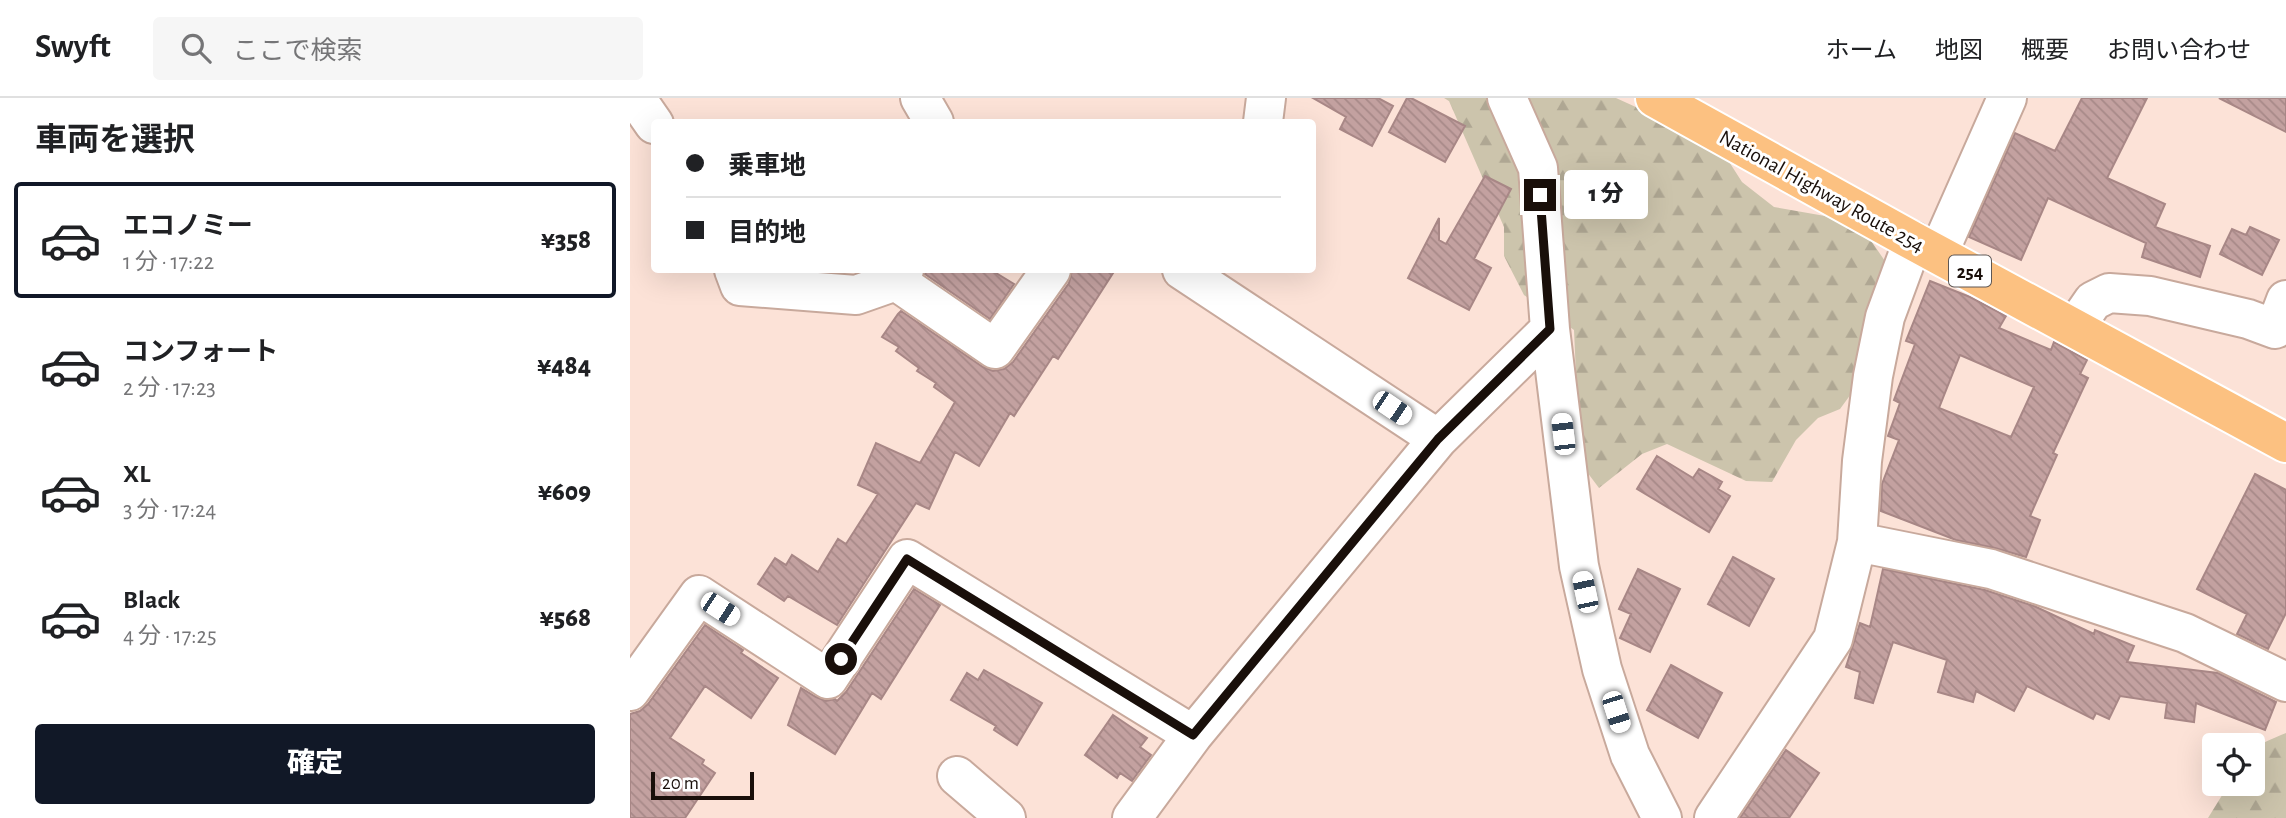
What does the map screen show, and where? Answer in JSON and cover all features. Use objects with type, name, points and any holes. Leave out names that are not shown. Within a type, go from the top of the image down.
[{"type":"highway","name":"National Highway Route 254","points":[[1654,98],[2286,443]]},
{"type":"street","points":[[636,98],[651,120]]},
{"type":"street","points":[[920,98],[932,119]]},
{"type":"street","points":[[1263,119],[1266,98]]},
{"type":"street","points":[[1507,98],[1538,168],[1550,329],[1579,566],[1602,669],[1630,755],[1662,818]]},
{"type":"street","points":[[1714,818],[1833,639],[1857,542],[1873,376],[1885,317],[1926,248],[2007,98]]},
{"type":"street","points":[[735,273],[740,286],[856,295],[900,275],[995,349],[1049,273]]},
{"type":"street","points":[[1187,273],[1438,439]]},
{"type":"street","points":[[2075,327],[2093,301],[2109,293],[2150,296],[2248,319],[2283,321]]},
{"type":"street","points":[[1132,818],[1193,735],[1438,439],[1550,329]]},
{"type":"street","points":[[1857,542],[1991,569],[2017,577],[2185,633],[2286,682]]},
{"type":"street","points":[[630,691],[699,595],[828,679],[907,559],[1193,735]]},
{"type":"street","points":[[957,776],[1006,818]]},
{"type":"green space","points":[[1444,98],[1616,98],[1660,118],[1726,157],[1742,182],[1774,207],[1825,216],[1865,232],[1887,264],[1862,379],[1840,409],[1818,418],[1796,440],[1772,482],[1746,481],[1667,444],[1642,454],[1599,488],[1584,468],[1578,420],[1574,330],[1524,295],[1504,256],[1504,227],[1449,101]]},
{"type":"green space","points":[[2286,733],[2286,818],[2208,818],[2222,796],[2265,796],[2266,742]]},
{"type":"building","points":[[1313,98],[1378,98],[1393,106],[1372,146],[1340,129],[1346,117]]},
{"type":"building","points":[[1407,98],[1465,126],[1445,162],[1389,132]]},
{"type":"building","points":[[2082,98],[2147,98],[2107,178],[2165,204],[2155,227],[2210,246],[2200,277],[2142,257],[2146,243],[2048,198],[2021,260],[1969,237],[2015,133],[2055,151]]},
{"type":"building","points":[[2219,98],[2286,98],[2286,132]]},
{"type":"building","points":[[1485,176],[1511,189],[1474,259],[1491,268],[1469,310],[1408,278],[1439,218],[1439,240],[1446,244]]},
{"type":"building","points":[[2250,227],[2279,240],[2262,275],[2220,254],[2232,229],[2246,235]]},
{"type":"building","points":[[996,273],[1014,284],[990,319],[925,274]]},
{"type":"building","points":[[1071,273],[1113,273],[1058,359],[1053,356],[1014,416],[1010,413],[979,466],[955,452],[929,509],[916,503],[837,625],[788,596],[784,601],[758,584],[775,558],[786,565],[792,555],[818,572],[838,539],[846,544],[878,494],[858,485],[876,443],[920,463],[955,402],[934,387],[936,383],[917,371],[919,368],[896,351],[899,347],[882,337],[901,311],[983,367],[993,371],[1004,369],[1013,362],[1069,283]]},
{"type":"building","points":[[1930,281],[1970,297],[2006,316],[1999,328],[2051,350],[2054,342],[2087,360],[2080,374],[2088,378],[2053,453],[2057,455],[2030,516],[2040,520],[2026,557],[1956,540],[1881,511],[1882,484],[1899,440],[1888,436],[1900,403],[1894,400],[1915,344],[1906,341]],"holes":[[[1960,355],[2034,387],[2011,437],[1939,408]]]},
{"type":"building","points":[[1657,456],[1693,478],[1699,469],[1722,482],[1718,489],[1730,496],[1709,532],[1637,489]]},
{"type":"building","points":[[2255,474],[2286,490],[2286,613],[2268,649],[2237,634],[2247,614],[2197,589]]},
{"type":"building","points":[[1733,557],[1774,579],[1749,626],[1708,604]]},
{"type":"building","points":[[1638,569],[1680,589],[1650,652],[1620,638],[1631,614],[1619,609]]},
{"type":"building","points":[[1883,569],[1985,590],[2034,606],[2094,634],[2095,630],[2134,646],[2127,662],[2218,673],[2276,702],[2265,730],[2196,703],[2194,722],[2165,718],[2167,703],[2120,696],[2109,719],[2096,713],[2093,719],[2027,686],[2014,711],[1976,691],[1973,702],[1938,692],[1947,660],[1893,642],[1873,703],[1855,698],[1860,672],[1846,667],[1860,623],[1870,627]]},
{"type":"building","points":[[914,589],[940,605],[881,699],[872,693],[835,754],[788,725],[801,688],[826,701],[837,701],[846,692]]},
{"type":"building","points":[[705,625],[778,678],[751,718],[705,686],[670,738],[704,760],[702,764],[715,773],[685,818],[630,818],[630,714],[640,711],[648,704]]},
{"type":"building","points":[[1671,665],[1722,693],[1698,738],[1647,710]]},
{"type":"building","points":[[984,670],[1042,703],[1017,745],[994,730],[996,726],[951,700],[967,673],[978,680]]},
{"type":"building","points":[[1113,715],[1147,738],[1140,747],[1151,755],[1132,781],[1120,773],[1117,778],[1085,755]]},
{"type":"building","points":[[1786,750],[1819,773],[1789,818],[1740,818]]},
{"type":"route","points":[[841,659],[907,559],[1193,735],[1438,439],[1550,329],[1540,195]]}]
